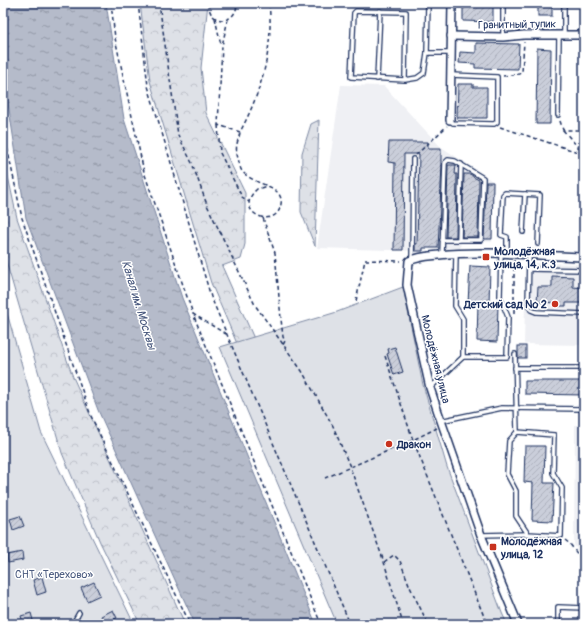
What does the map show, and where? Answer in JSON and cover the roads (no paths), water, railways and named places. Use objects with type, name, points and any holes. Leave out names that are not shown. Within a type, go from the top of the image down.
[{"type":"street","points":[[451,121],[452,3]]},
{"type":"street","name":"Гранитный тупик","points":[[451,36],[503,37],[524,35],[584,35]]},
{"type":"street","points":[[411,261],[416,257],[456,253],[584,257]]},
{"type":"street","name":"Молодёжная улица","points":[[411,261],[407,285],[439,424],[481,535],[518,624]]},
{"type":"lane","points":[[404,80],[406,12],[356,11],[354,13],[351,75],[353,78],[404,80],[417,78],[424,73],[427,53],[428,3]]},
{"type":"lane","points":[[503,3],[503,37]]},
{"type":"lane","points":[[558,115],[564,3]]},
{"type":"lane","points":[[378,79],[380,11]]},
{"type":"lane","points":[[427,53],[451,53]]},
{"type":"lane","points":[[451,75],[497,77],[497,122],[494,124],[453,124],[451,121]]},
{"type":"lane","points":[[411,261],[413,159]]},
{"type":"lane","points":[[442,240],[481,240],[483,178],[461,164],[448,160],[445,163],[442,240],[442,254]]},
{"type":"lane","points":[[459,240],[461,164]]},
{"type":"lane","points":[[430,388],[463,357],[507,357],[508,317],[500,297],[507,254],[507,236],[501,235],[502,195],[505,193],[525,194],[538,195],[540,197],[538,244]]},
{"type":"lane","points":[[523,232],[525,194]]},
{"type":"lane","points":[[456,253],[455,306],[464,319],[463,357]]},
{"type":"lane","points":[[529,255],[528,305],[531,310],[536,312],[584,314]]},
{"type":"lane","points":[[529,269],[584,270]]},
{"type":"lane","points":[[515,354],[517,432],[509,441],[507,474],[516,491],[516,516],[528,534]]},
{"type":"lane","points":[[515,368],[584,368]]},
{"type":"lane","points":[[439,424],[502,408],[584,409]]},
{"type":"lane","points":[[481,535],[528,534],[561,536],[562,488],[553,473],[554,434],[517,432]]},
{"type":"lane","points":[[558,624],[558,607],[584,608]]},
{"type":"lane","points":[[69,624],[74,622],[79,613]]},
{"type":"water","name":"Канал им. Москвы","points":[[3,3],[106,3],[124,119],[182,298],[316,624],[195,624],[98,410],[26,218],[3,71]]},
{"type":"place","name":"Молодёжная улица, 14, к.3","points":[[486,257]]},
{"type":"place","name":"Детский сад № 2","points":[[555,304]]},
{"type":"place","name":"Дракон","points":[[389,444]]},
{"type":"place","name":"Молодёжная улица, 12","points":[[493,547]]},
{"type":"park label","name":"СНТ «Терехово»","points":[[54,574]]}]
